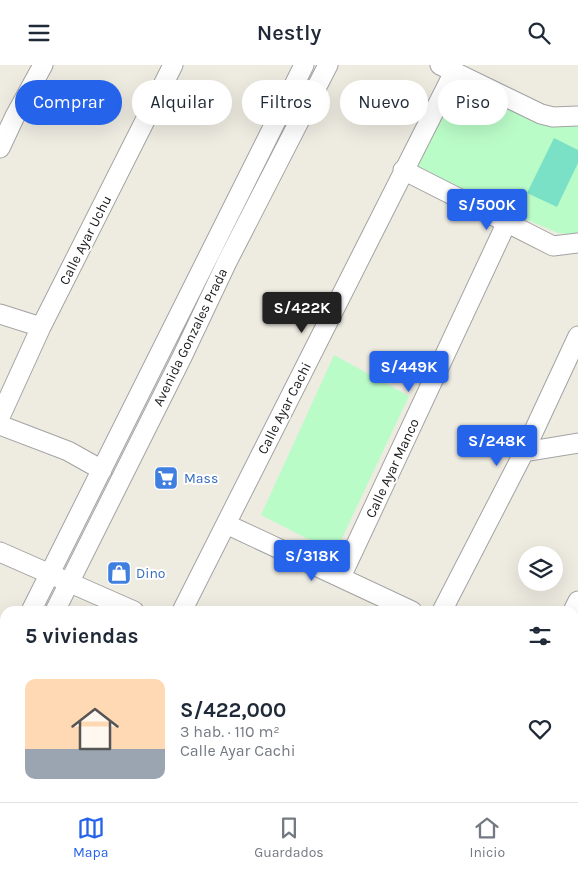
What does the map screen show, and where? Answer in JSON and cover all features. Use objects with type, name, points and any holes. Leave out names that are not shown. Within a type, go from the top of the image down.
[{"type":"street","points":[[0,148],[7,113],[43,65]]},
{"type":"street","name":"Calle Ayar Uchu","points":[[0,417],[41,327],[173,65]]},
{"type":"street","name":"Avenida Gonzales Prada","points":[[33,606],[304,65]]},
{"type":"street","name":"Avenida Gonzales Prada","points":[[57,606],[227,262],[328,65]]},
{"type":"street","points":[[447,69],[541,114],[556,117],[578,116]]},
{"type":"street","name":"Calle Ayar Cachi","points":[[184,606],[403,170],[447,69]]},
{"type":"street","points":[[403,170],[555,247],[578,243]]},
{"type":"street","name":"Calle Ayar Manco","points":[[341,577],[507,222]]},
{"type":"street","points":[[0,314],[41,327]]},
{"type":"street","points":[[445,606],[524,452],[578,336]]},
{"type":"street","points":[[559,378],[578,376]]},
{"type":"street","points":[[0,425],[68,451],[102,470]]},
{"type":"street","points":[[524,452],[578,443]]},
{"type":"street","points":[[226,523],[402,606]]},
{"type":"street","points":[[0,552],[123,606]]},
{"type":"green space","points":[[508,97],[578,123],[578,235],[558,233],[516,215],[417,166],[438,124],[508,125]]},
{"type":"green space","points":[[554,138],[578,150],[578,163],[557,207],[527,193]]},
{"type":"green space","points":[[334,355],[409,396],[335,553],[261,515]]},
{"type":"place","name":"Mass","points":[[166,478]]},
{"type":"place","name":"Dino","points":[[119,573]]}]
